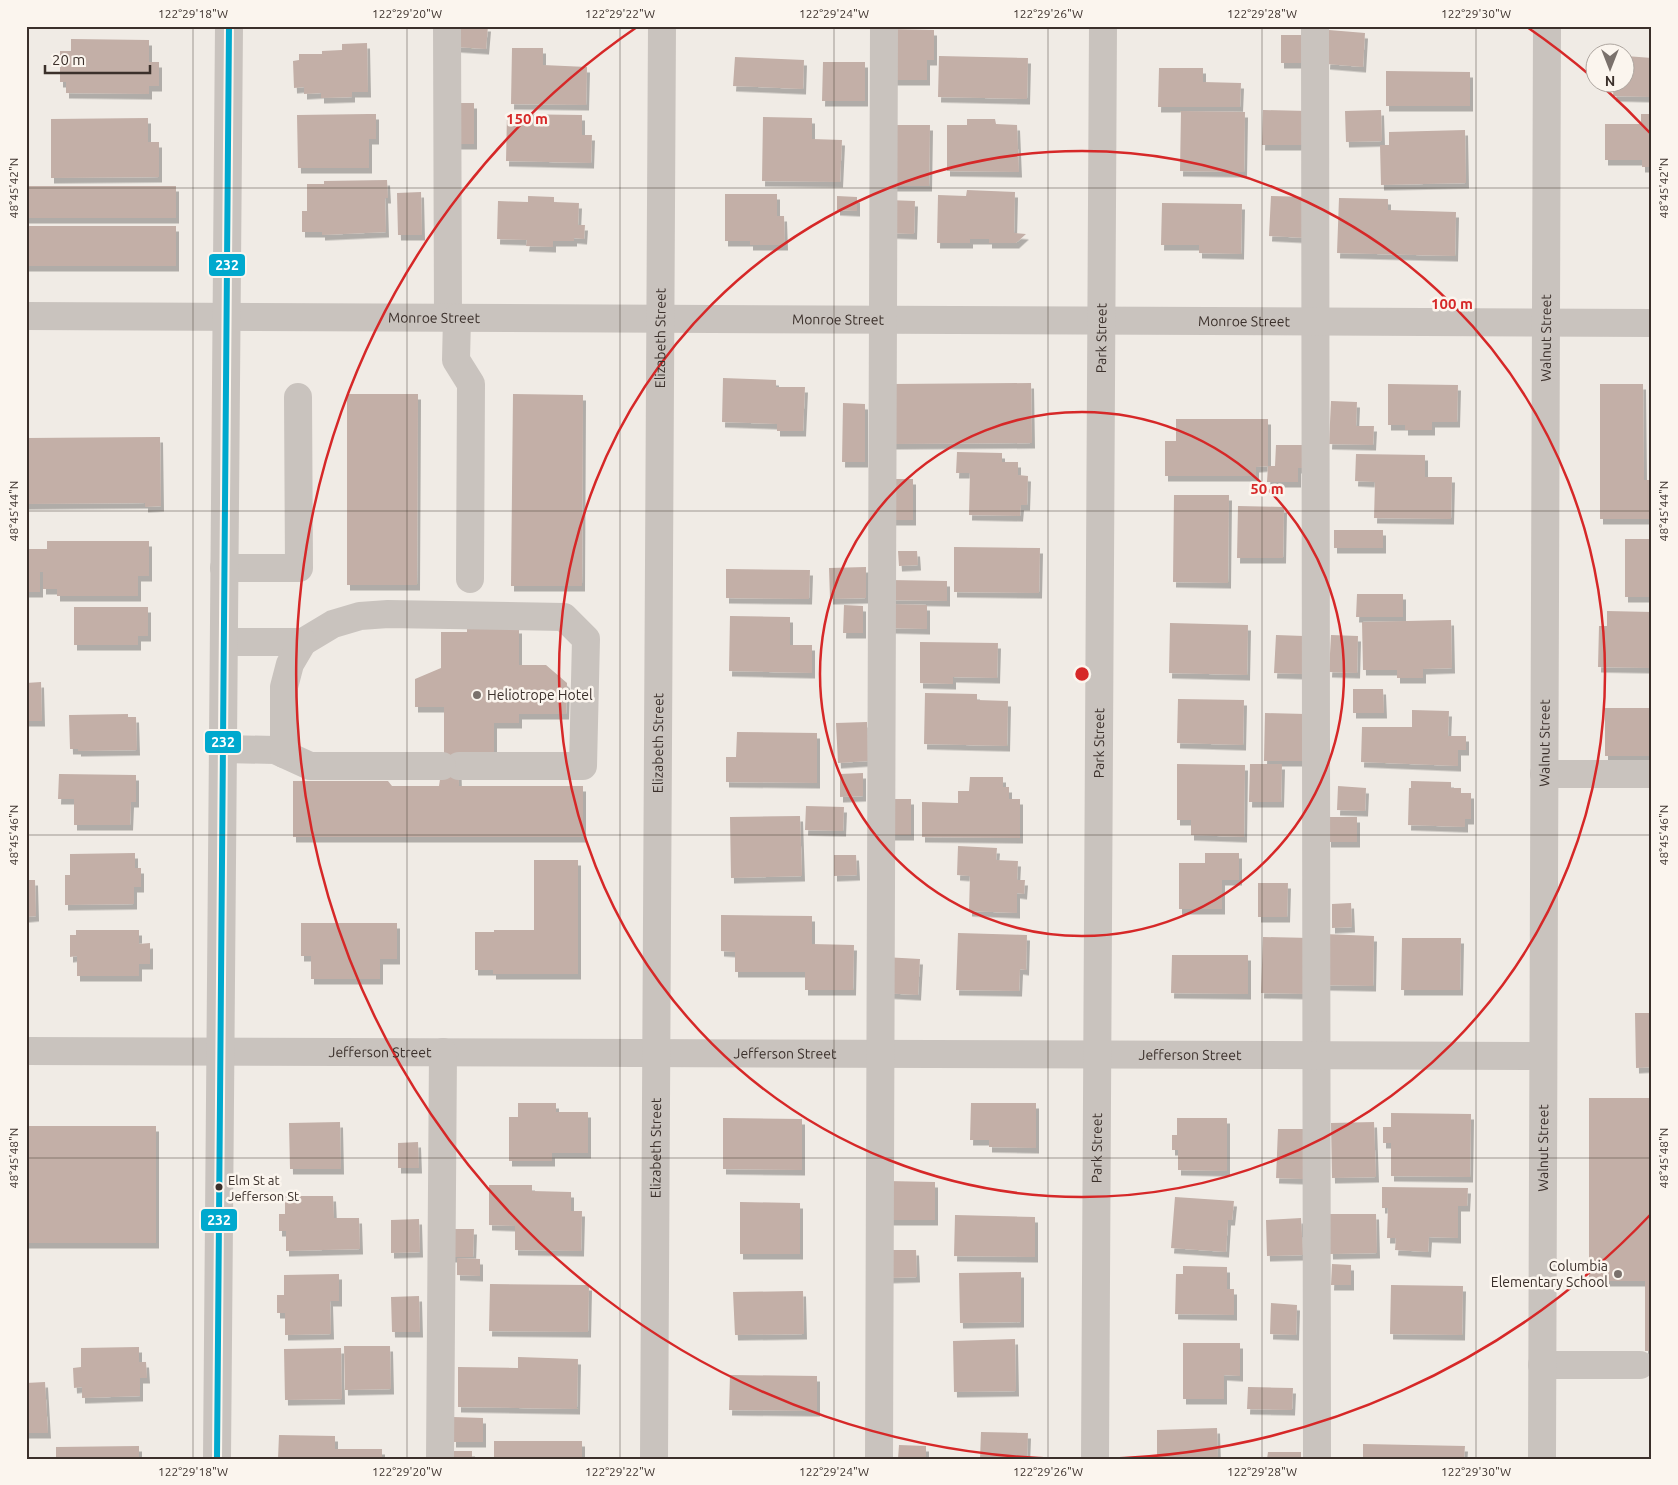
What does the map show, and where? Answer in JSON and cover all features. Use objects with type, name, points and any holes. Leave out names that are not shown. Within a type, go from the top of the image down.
[{"type":"street","points":[[217,1459],[229,26]]},
{"type":"street","points":[[447,26],[452,318],[456,360],[471,384],[470,579]]},
{"type":"street","name":"Elizabeth Street","points":[[654,1459],[662,26]]},
{"type":"street","points":[[878,1459],[884,26]]},
{"type":"street","name":"Park Street","points":[[1095,1459],[1103,26]]},
{"type":"street","points":[[1316,26],[1317,1459]]},
{"type":"street","name":"Walnut Street","points":[[1542,1459],[1547,26]]},
{"type":"street","name":"Monroe Street","points":[[26,316],[1652,323]]},
{"type":"street","points":[[224,568],[299,568],[298,396]]},
{"type":"street","points":[[223,749],[275,750],[310,766],[583,766],[586,639],[564,617],[388,614],[360,616],[333,624],[303,642],[290,664],[284,687],[284,754]]},
{"type":"street","points":[[224,642],[303,642]]},
{"type":"street","points":[[1544,774],[1652,774]]},
{"type":"street","name":"Jefferson Street","points":[[26,1051],[1543,1056]]},
{"type":"street","points":[[440,1459],[442,1052]]},
{"type":"street","points":[[1542,1365],[1640,1365]]},
{"type":"building","points":[[458,26],[488,26],[486,49],[457,47]]},
{"type":"building","points":[[891,29],[934,30],[934,60],[927,60],[927,80],[891,80]]},
{"type":"building","points":[[1329,30],[1365,33],[1363,67],[1327,64]]},
{"type":"building","points":[[1281,35],[1307,35],[1306,63],[1281,63]]},
{"type":"building","points":[[71,39],[149,40],[149,62],[159,62],[159,86],[149,86],[149,94],[66,93],[66,82],[60,82],[60,51],[71,51]]},
{"type":"building","points":[[367,43],[368,92],[352,92],[352,97],[321,98],[321,93],[304,94],[304,87],[294,88],[293,61],[299,60],[299,54],[322,54],[322,51],[342,50],[342,44]]},
{"type":"building","points":[[512,48],[543,48],[543,65],[587,67],[586,105],[511,104]]},
{"type":"building","points":[[939,56],[1028,58],[1027,99],[938,97]]},
{"type":"building","points":[[735,57],[804,60],[803,89],[733,86]]},
{"type":"building","points":[[1636,57],[1652,58],[1652,97],[1613,96],[1613,92],[1636,92]]},
{"type":"building","points":[[823,62],[865,62],[865,101],[822,101]]},
{"type":"building","points":[[1159,68],[1203,68],[1203,82],[1241,83],[1240,107],[1158,107]]},
{"type":"building","points":[[1386,71],[1470,72],[1470,106],[1386,106]]},
{"type":"building","points":[[450,103],[474,103],[474,144],[450,144]]},
{"type":"building","points":[[1263,110],[1308,111],[1307,145],[1262,145]]},
{"type":"building","points":[[1381,110],[1382,141],[1346,142],[1345,111]]},
{"type":"building","points":[[1181,111],[1245,112],[1244,172],[1180,171]]},
{"type":"building","points":[[376,114],[376,139],[369,139],[369,168],[298,168],[297,115]]},
{"type":"building","points":[[507,114],[582,115],[582,135],[592,135],[591,163],[506,161]]},
{"type":"building","points":[[1641,114],[1652,114],[1652,167],[1642,167],[1642,160],[1605,160],[1605,124],[1641,124]]},
{"type":"building","points":[[763,117],[812,118],[812,139],[842,140],[840,182],[762,181]]},
{"type":"building","points":[[148,118],[148,142],[159,142],[159,177],[51,178],[51,119]]},
{"type":"building","points":[[967,119],[995,119],[996,124],[1017,125],[1019,172],[947,171],[947,125],[967,125]]},
{"type":"building","points":[[893,125],[930,125],[929,186],[892,186]]},
{"type":"building","points":[[1465,130],[1466,183],[1381,185],[1380,145],[1389,145],[1389,132]]},
{"type":"building","points":[[387,180],[388,198],[385,198],[386,232],[322,235],[322,232],[302,232],[302,211],[307,211],[307,184],[324,184],[324,181]]},
{"type":"building","points":[[26,186],[176,186],[176,218],[26,218]]},
{"type":"building","points":[[967,190],[1015,192],[1014,233],[1026,234],[1016,243],[989,243],[989,239],[970,239],[970,243],[937,243],[938,195],[966,196]]},
{"type":"building","points":[[421,192],[422,235],[398,235],[397,193]]},
{"type":"building","points":[[725,194],[777,194],[777,216],[784,216],[785,245],[750,245],[750,241],[725,241]]},
{"type":"building","points":[[528,196],[554,197],[554,202],[579,203],[578,225],[585,225],[584,239],[574,238],[574,241],[553,241],[553,247],[526,246],[527,240],[497,239],[498,201],[528,202]]},
{"type":"building","points":[[837,196],[857,197],[857,211],[837,210]]},
{"type":"building","points":[[1271,196],[1309,197],[1308,238],[1269,236]]},
{"type":"building","points":[[1339,198],[1388,199],[1388,210],[1456,212],[1455,256],[1337,253]]},
{"type":"building","points":[[888,200],[915,201],[914,234],[887,233]]},
{"type":"building","points":[[1162,203],[1242,204],[1241,254],[1199,253],[1199,245],[1161,245]]},
{"type":"building","points":[[26,226],[176,226],[176,266],[26,266]]},
{"type":"building","points":[[723,378],[776,380],[776,387],[805,387],[803,431],[777,431],[777,424],[722,422]]},
{"type":"building","points":[[1031,383],[1032,443],[892,444],[891,384]]},
{"type":"building","points":[[1388,384],[1458,385],[1457,422],[1432,422],[1432,430],[1405,430],[1405,425],[1388,425]]},
{"type":"building","points":[[1600,384],[1643,384],[1644,480],[1652,480],[1652,519],[1600,519]]},
{"type":"building","points":[[347,394],[418,394],[417,585],[347,585]]},
{"type":"building","points":[[513,394],[583,395],[582,586],[511,586]]},
{"type":"building","points":[[1331,401],[1357,402],[1356,426],[1374,426],[1373,445],[1329,444]]},
{"type":"building","points":[[843,403],[865,404],[865,462],[842,462]]},
{"type":"building","points":[[1176,419],[1268,419],[1268,466],[1256,467],[1256,476],[1165,476],[1165,441],[1176,441]]},
{"type":"building","points":[[160,437],[161,506],[145,507],[145,503],[26,504],[26,438]]},
{"type":"building","points":[[1276,445],[1303,445],[1303,468],[1298,468],[1298,482],[1267,482],[1268,466],[1275,466]]},
{"type":"building","points":[[957,452],[1002,453],[1002,462],[1018,462],[1018,475],[1028,476],[1027,505],[1021,505],[1020,516],[969,515],[970,473],[956,473]]},
{"type":"building","points":[[1356,454],[1425,455],[1425,477],[1452,477],[1451,519],[1374,518],[1375,482],[1355,481]]},
{"type":"building","points":[[887,479],[913,479],[913,520],[887,520]]},
{"type":"building","points":[[1174,495],[1229,495],[1228,583],[1173,582]]},
{"type":"building","points":[[1238,506],[1284,507],[1283,558],[1237,558]]},
{"type":"building","points":[[1334,530],[1383,530],[1383,548],[1334,548]]},
{"type":"building","points":[[1625,539],[1652,539],[1652,597],[1625,597]]},
{"type":"building","points":[[47,541],[149,541],[149,576],[138,576],[138,596],[57,596],[57,589],[43,589],[43,572],[40,572],[40,592],[26,592],[26,549],[47,549]]},
{"type":"building","points":[[954,547],[1040,548],[1039,593],[954,592]]},
{"type":"building","points":[[898,551],[917,551],[918,565],[899,566]]},
{"type":"building","points":[[866,567],[866,598],[830,599],[829,568]]},
{"type":"building","points":[[726,569],[810,570],[809,599],[726,598]]},
{"type":"building","points":[[890,580],[947,581],[947,601],[890,600]]},
{"type":"building","points":[[1357,594],[1403,594],[1403,617],[1356,617]]},
{"type":"building","points":[[888,604],[927,605],[927,629],[888,628]]},
{"type":"building","points":[[844,605],[863,606],[863,633],[843,633]]},
{"type":"building","points":[[74,607],[148,607],[148,636],[138,636],[138,645],[74,645]]},
{"type":"building","points":[[1607,611],[1652,612],[1652,668],[1598,667],[1599,626],[1607,626]]},
{"type":"building","points":[[730,616],[790,617],[790,645],[812,645],[812,673],[729,671]]},
{"type":"building","points":[[1451,620],[1452,668],[1423,669],[1423,678],[1397,678],[1397,670],[1363,670],[1362,622]]},
{"type":"building","points":[[1170,623],[1248,625],[1247,675],[1169,673]]},
{"type":"building","points":[[467,628],[519,628],[519,665],[546,665],[567,683],[566,714],[519,714],[519,723],[494,723],[494,761],[458,754],[459,786],[583,786],[583,837],[293,837],[293,781],[388,781],[392,786],[439,786],[444,754],[444,707],[415,707],[415,679],[441,668],[441,632],[467,632]]},
{"type":"building","points":[[1276,635],[1304,636],[1303,674],[1274,673]]},
{"type":"building","points":[[1331,635],[1358,636],[1357,673],[1329,672]]},
{"type":"building","points":[[920,642],[998,643],[997,678],[953,677],[953,684],[920,683]]},
{"type":"building","points":[[41,682],[42,721],[26,721],[26,683]]},
{"type":"building","points":[[1353,689],[1383,689],[1384,713],[1353,713]]},
{"type":"building","points":[[925,693],[977,694],[977,700],[1008,701],[1007,746],[924,744]]},
{"type":"building","points":[[1178,699],[1244,700],[1243,745],[1177,743]]},
{"type":"building","points":[[1605,708],[1652,708],[1652,756],[1605,756]]},
{"type":"building","points":[[1412,710],[1449,711],[1448,736],[1466,736],[1466,750],[1458,750],[1458,766],[1361,762],[1362,727],[1412,727]]},
{"type":"building","points":[[1265,713],[1306,714],[1305,761],[1264,761]]},
{"type":"building","points":[[128,714],[128,717],[136,717],[137,750],[78,751],[78,749],[70,749],[69,715]]},
{"type":"building","points":[[867,722],[868,761],[838,763],[836,723]]},
{"type":"building","points":[[737,732],[817,733],[817,783],[726,782],[726,757],[736,757]]},
{"type":"building","points":[[1177,764],[1245,765],[1244,837],[1191,835],[1191,820],[1177,820]]},
{"type":"building","points":[[1250,764],[1282,764],[1281,802],[1249,802]]},
{"type":"building","points":[[863,773],[863,796],[840,797],[840,774]]},
{"type":"building","points":[[59,774],[136,775],[136,802],[131,802],[130,825],[74,825],[74,799],[58,799]]},
{"type":"building","points":[[970,777],[1003,777],[1003,787],[1009,787],[1009,799],[1020,799],[1020,838],[922,837],[922,802],[958,803],[958,791],[969,791]]},
{"type":"building","points":[[1411,781],[1451,782],[1451,788],[1461,788],[1461,793],[1471,793],[1471,819],[1465,819],[1465,827],[1408,825],[1409,788],[1411,788]]},
{"type":"building","points":[[1338,786],[1366,788],[1365,811],[1337,810]]},
{"type":"building","points":[[884,799],[911,799],[911,835],[885,835]]},
{"type":"building","points":[[806,806],[844,807],[843,831],[805,830]]},
{"type":"building","points":[[800,816],[802,876],[731,878],[730,817]]},
{"type":"building","points":[[1328,817],[1357,817],[1357,842],[1328,842]]},
{"type":"building","points":[[958,846],[997,848],[996,860],[1018,861],[1017,880],[1025,880],[1024,894],[1017,893],[1017,913],[969,911],[970,876],[957,875]]},
{"type":"building","points":[[135,853],[135,868],[141,868],[141,887],[134,887],[134,904],[65,905],[65,875],[70,875],[70,854]]},
{"type":"building","points":[[1205,853],[1239,853],[1239,880],[1222,880],[1222,909],[1179,909],[1179,863],[1205,863]]},
{"type":"building","points":[[834,855],[856,855],[857,875],[834,876]]},
{"type":"building","points":[[534,860],[578,860],[578,974],[493,974],[493,970],[475,970],[475,932],[534,930]]},
{"type":"building","points":[[26,880],[35,880],[36,916],[26,917]]},
{"type":"building","points":[[1258,883],[1288,883],[1287,917],[1258,917]]},
{"type":"building","points":[[1351,903],[1352,927],[1332,928],[1332,904]]},
{"type":"building","points":[[721,915],[812,916],[812,944],[854,945],[853,990],[805,990],[805,972],[735,972],[735,952],[721,951]]},
{"type":"building","points":[[301,923],[397,923],[397,959],[380,959],[380,979],[311,979],[311,956],[301,956]]},
{"type":"building","points":[[76,930],[139,930],[139,944],[150,943],[150,964],[139,964],[139,976],[77,976],[77,956],[70,957],[70,935],[76,935]]},
{"type":"building","points":[[958,933],[1027,935],[1026,970],[1020,969],[1019,991],[956,990]]},
{"type":"building","points":[[1324,934],[1374,936],[1373,986],[1323,985]]},
{"type":"building","points":[[1263,937],[1310,938],[1308,994],[1261,993]]},
{"type":"building","points":[[1402,938],[1461,938],[1460,990],[1401,990]]},
{"type":"building","points":[[1172,955],[1248,955],[1248,994],[1171,993]]},
{"type":"building","points":[[884,957],[920,959],[918,995],[882,993]]},
{"type":"building","points":[[1635,1013],[1652,1013],[1652,1067],[1636,1068]]},
{"type":"building","points":[[1589,1098],[1652,1098],[1652,1351],[1645,1351],[1645,1281],[1589,1281]]},
{"type":"building","points":[[518,1103],[556,1103],[556,1112],[588,1112],[588,1153],[552,1153],[552,1161],[509,1161],[509,1117],[518,1117]]},
{"type":"building","points":[[971,1103],[1036,1103],[1036,1148],[989,1147],[989,1140],[970,1140]]},
{"type":"building","points":[[1391,1113],[1471,1114],[1470,1177],[1391,1176],[1391,1143],[1383,1143],[1383,1127],[1391,1127]]},
{"type":"building","points":[[723,1118],[802,1119],[802,1170],[723,1169]]},
{"type":"building","points":[[1177,1118],[1227,1118],[1227,1171],[1178,1170],[1178,1150],[1172,1150],[1172,1135],[1177,1135]]},
{"type":"building","points":[[340,1122],[341,1169],[290,1169],[289,1123]]},
{"type":"building","points":[[1374,1122],[1376,1177],[1332,1178],[1331,1123]]},
{"type":"building","points":[[26,1126],[156,1126],[156,1243],[26,1243]]},
{"type":"building","points":[[1278,1129],[1304,1129],[1303,1179],[1276,1178]]},
{"type":"building","points":[[418,1142],[419,1168],[398,1168],[398,1143]]},
{"type":"building","points":[[887,1181],[935,1182],[935,1220],[886,1220]]},
{"type":"building","points":[[489,1185],[532,1185],[532,1191],[571,1192],[571,1211],[582,1211],[581,1251],[515,1250],[515,1226],[489,1225]]},
{"type":"building","points":[[1382,1187],[1468,1188],[1467,1206],[1458,1206],[1458,1238],[1429,1237],[1428,1252],[1395,1250],[1396,1238],[1387,1238],[1388,1208],[1382,1208]]},
{"type":"building","points":[[285,1196],[333,1196],[334,1218],[359,1218],[360,1249],[286,1251],[286,1231],[279,1231],[279,1214],[285,1214]]},
{"type":"building","points":[[1175,1197],[1234,1201],[1232,1220],[1228,1220],[1226,1252],[1171,1248]]},
{"type":"building","points":[[740,1202],[800,1203],[800,1254],[740,1254]]},
{"type":"building","points":[[1329,1214],[1376,1214],[1377,1253],[1330,1254]]},
{"type":"building","points":[[955,1215],[1035,1217],[1035,1257],[954,1256]]},
{"type":"building","points":[[1301,1218],[1303,1255],[1267,1256],[1266,1220]]},
{"type":"building","points":[[419,1219],[420,1252],[391,1253],[391,1220]]},
{"type":"building","points":[[447,1229],[474,1229],[473,1257],[446,1257]]},
{"type":"building","points":[[883,1250],[916,1250],[917,1277],[884,1278]]},
{"type":"building","points":[[457,1258],[480,1259],[480,1276],[457,1275]]},
{"type":"building","points":[[1332,1264],[1351,1265],[1351,1285],[1331,1285]]},
{"type":"building","points":[[1183,1266],[1227,1267],[1227,1289],[1234,1289],[1234,1315],[1175,1314],[1176,1274],[1183,1274]]},
{"type":"building","points":[[1021,1272],[1021,1322],[960,1323],[959,1273]]},
{"type":"building","points":[[339,1274],[339,1301],[330,1301],[331,1334],[285,1335],[285,1313],[277,1313],[277,1295],[284,1295],[284,1275]]},
{"type":"building","points":[[490,1284],[589,1285],[588,1332],[489,1331]]},
{"type":"building","points":[[1391,1285],[1463,1286],[1462,1335],[1390,1334]]},
{"type":"building","points":[[803,1291],[804,1334],[735,1335],[733,1292]]},
{"type":"building","points":[[419,1296],[420,1332],[392,1332],[391,1297]]},
{"type":"building","points":[[1271,1303],[1297,1305],[1296,1335],[1270,1334]]},
{"type":"building","points":[[1015,1339],[1016,1391],[954,1392],[953,1341]]},
{"type":"building","points":[[1183,1343],[1240,1343],[1240,1376],[1224,1375],[1224,1399],[1183,1399]]},
{"type":"building","points":[[344,1346],[390,1346],[391,1389],[345,1390]]},
{"type":"building","points":[[139,1347],[139,1362],[146,1362],[147,1378],[140,1378],[140,1396],[82,1398],[82,1387],[74,1388],[73,1368],[81,1367],[81,1348]]},
{"type":"building","points":[[341,1348],[342,1399],[285,1400],[284,1349]]},
{"type":"building","points":[[518,1357],[578,1359],[577,1409],[458,1407],[458,1367],[518,1368]]},
{"type":"building","points":[[730,1375],[817,1376],[817,1411],[729,1410]]},
{"type":"building","points":[[45,1382],[48,1433],[26,1433],[26,1383]]},
{"type":"building","points":[[1248,1387],[1293,1388],[1292,1410],[1247,1409]]},
{"type":"building","points":[[453,1417],[483,1418],[483,1442],[453,1442]]},
{"type":"building","points":[[1217,1428],[1218,1459],[1157,1459],[1157,1430]]},
{"type":"building","points":[[981,1432],[1028,1433],[1027,1459],[980,1459]]},
{"type":"building","points":[[279,1435],[335,1436],[335,1449],[382,1449],[382,1459],[278,1459]]},
{"type":"building","points":[[494,1441],[582,1441],[582,1459],[494,1459]]},
{"type":"building","points":[[1363,1444],[1465,1446],[1464,1459],[1363,1459]]},
{"type":"building","points":[[899,1445],[926,1446],[926,1459],[898,1459]]},
{"type":"building","points":[[139,1446],[139,1459],[56,1459],[56,1447]]},
{"type":"building","points":[[447,1451],[472,1451],[472,1459],[447,1459]]},
{"type":"building","points":[[1268,1452],[1301,1452],[1301,1459],[1267,1459]]},
{"type":"transit line","name":"232","points":[[217,1459],[229,26]]},
{"type":"place","name":"Heliotrope Hotel","points":[[477,695]]},
{"type":"place","name":"Elm St at Jefferson St","points":[[219,1187]]},
{"type":"place","name":"Columbia Elementary School","points":[[1618,1274]]}]
